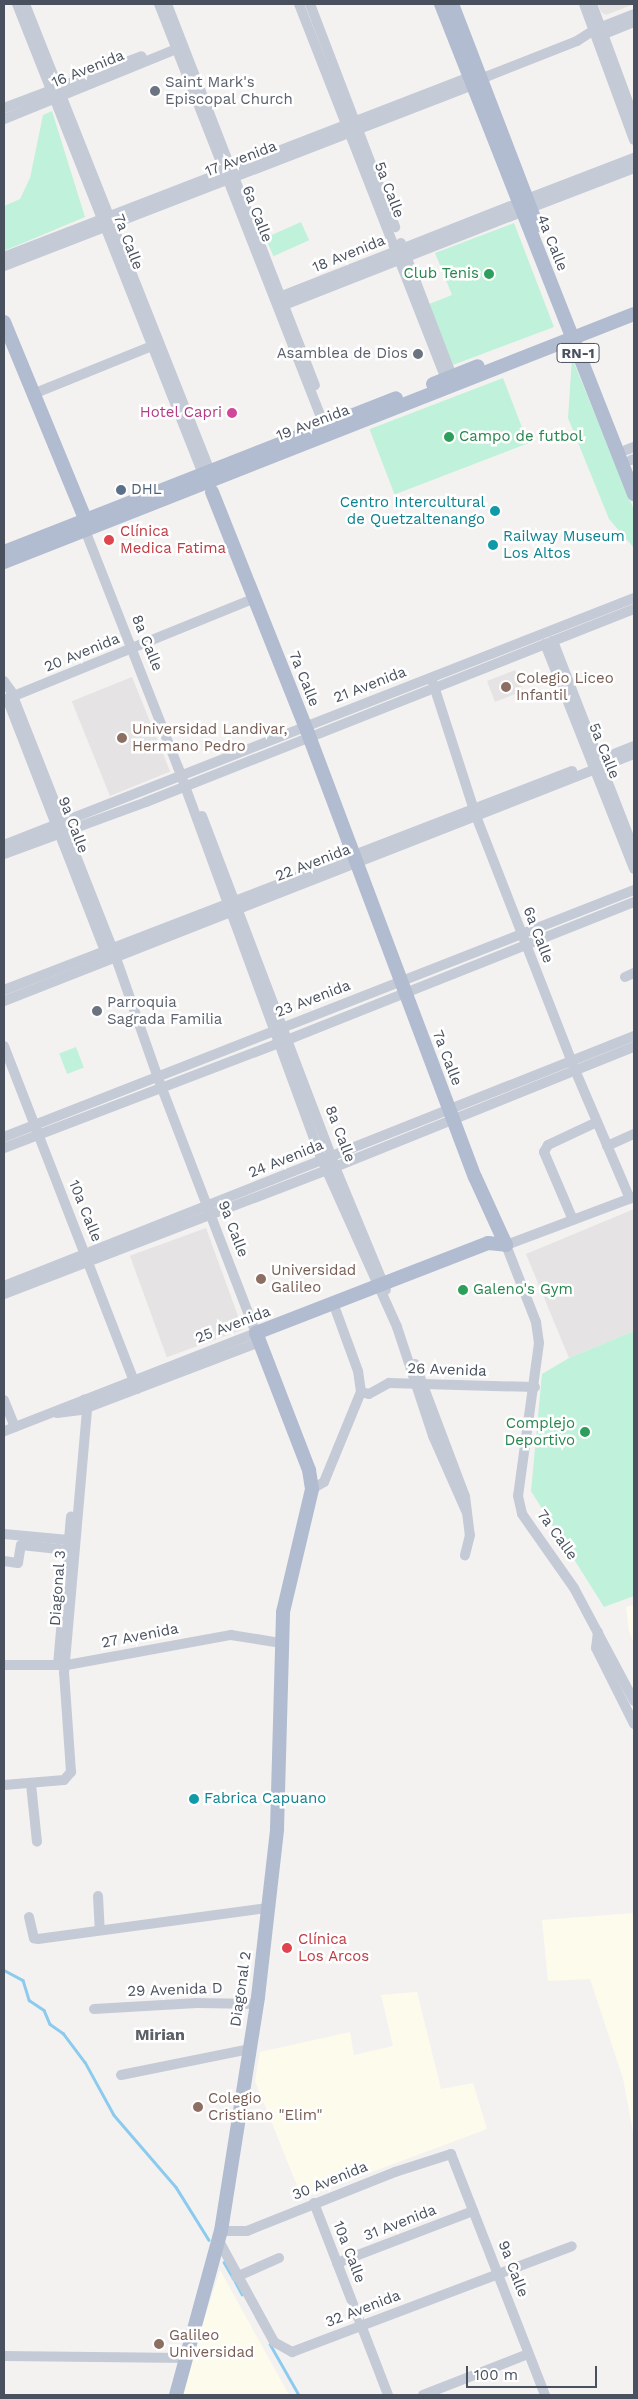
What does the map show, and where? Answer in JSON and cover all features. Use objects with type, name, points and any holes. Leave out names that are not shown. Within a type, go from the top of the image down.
[{"type":"main road","name":"4a Calle","points":[[441,4],[478,79]]},
{"type":"main road","name":"4a Calle","points":[[452,4],[524,206],[575,334],[634,494]]},
{"type":"main road","name":"19 Avenida","points":[[575,334],[634,306]]},
{"type":"main road","name":"19 Avenida","points":[[4,552],[85,525],[209,479],[328,429],[575,334],[634,314]]},
{"type":"main road","name":"8a Calle","points":[[4,322],[85,525]]},
{"type":"main road","name":"4a Calle","points":[[575,334],[632,457]]},
{"type":"main road","name":"7a Calle","points":[[209,479],[307,731],[353,859],[451,1115],[506,1245]]},
{"type":"main road","name":"19 Avenida","points":[[4,562],[85,525]]},
{"type":"main road","name":"25 Avenida","points":[[258,1337],[336,1311],[488,1242],[506,1245]]},
{"type":"main road","name":"25 Avenida","points":[[258,1337],[382,1289]]},
{"type":"main road","name":"9a Calle","points":[[258,1337],[309,1470],[312,1489],[290,1579]]},
{"type":"main road","name":"Diagonal 2","points":[[176,2395],[220,2236],[257,2004],[279,1792],[281,1644],[290,1579]]},
{"type":"street","name":"7a Calle","points":[[17,4],[57,93]]},
{"type":"street","name":"7a Calle","points":[[25,4],[57,93],[209,479]]},
{"type":"street","name":"6a Calle","points":[[159,4],[178,45],[230,175],[328,429]]},
{"type":"street","name":"6a Calle","points":[[166,4],[178,45]]},
{"type":"street","name":"5a Calle","points":[[299,4],[352,126],[451,382]]},
{"type":"street","name":"5a Calle","points":[[310,4],[352,126]]},
{"type":"street","points":[[584,4],[634,118]]},
{"type":"street","points":[[592,4],[596,33]]},
{"type":"street","name":"17 Avenida","points":[[596,33],[634,14]]},
{"type":"street","name":"17 Avenida","points":[[4,257],[230,175],[352,126],[596,33],[634,22]]},
{"type":"street","name":"16 Avenida","points":[[4,119],[57,93],[178,45]]},
{"type":"street","points":[[619,87],[634,140]]},
{"type":"street","name":"16 Avenida","points":[[4,108],[57,93]]},
{"type":"street","name":"18 Avenida","points":[[280,302],[524,206],[634,158]]},
{"type":"street","name":"18 Avenida","points":[[524,206],[634,168]]},
{"type":"street","name":"17 Avenida","points":[[4,266],[107,220]]},
{"type":"street","points":[[34,397],[156,347]]},
{"type":"street","name":"8a Calle","points":[[85,525],[130,646],[183,777],[329,1164],[382,1289],[445,1456],[466,1514],[470,1535],[465,1555]]},
{"type":"street","name":"20 Avenida","points":[[7,696],[254,596]]},
{"type":"street","name":"21 Avenida","points":[[307,731],[433,677],[634,598]]},
{"type":"street","name":"21 Avenida","points":[[4,845],[58,821],[307,731],[433,690],[634,609]]},
{"type":"street","name":"5a Calle","points":[[549,642],[597,765],[634,869]]},
{"type":"street","name":"6a Calle","points":[[433,677],[433,690],[474,812],[573,1066],[607,1146],[632,1198]]},
{"type":"street","name":"9a Calle","points":[[4,681],[7,696],[111,954],[258,1337]]},
{"type":"street","name":"22 Avenida","points":[[597,765],[634,746]]},
{"type":"street","name":"22 Avenida","points":[[4,1001],[111,954],[232,906],[597,765],[634,754]]},
{"type":"street","name":"5a Calle","points":[[597,765],[634,850]]},
{"type":"street","name":"21 Avenida","points":[[4,854],[62,833],[183,777]]},
{"type":"street","name":"23 Avenida","points":[[4,1148],[282,1042],[521,932],[634,890]]},
{"type":"street","name":"23 Avenida","points":[[4,1136],[158,1078],[277,1029],[526,944],[634,902]]},
{"type":"street","name":"22 Avenida","points":[[4,990],[111,954]]},
{"type":"street","name":"24 Avenida","points":[[4,1286],[88,1257],[329,1164],[573,1066],[634,1036]]},
{"type":"street","name":"10a Calle","points":[[4,1046],[88,1257],[135,1384]]},
{"type":"street","name":"24 Avenida","points":[[573,1066],[634,1047]]},
{"type":"street","points":[[573,1220],[544,1152],[548,1145],[597,1122]]},
{"type":"street","points":[[607,1146],[634,1134]]},
{"type":"street","name":"25 Avenida","points":[[506,1245],[632,1198]]},
{"type":"street","name":"7a Calle","points":[[506,1245],[536,1322],[539,1359],[518,1496],[520,1505],[529,1527],[574,1588],[634,1701]]},
{"type":"street","name":"24 Avenida","points":[[4,1294],[88,1257]]},
{"type":"street","points":[[312,1489],[324,1482],[360,1397],[358,1371],[336,1311]]},
{"type":"street","name":"25 Avenida","points":[[4,1431],[83,1405],[258,1337]]},
{"type":"street","name":"26 Avenida","points":[[360,1397],[385,1384],[535,1388]]},
{"type":"street","points":[[4,1400],[14,1427]]},
{"type":"street","name":"Diagonal 3","points":[[31,1784],[68,1777],[71,1768],[63,1665],[68,1545],[83,1405]]},
{"type":"street","name":"Diagonal 3","points":[[63,1665],[83,1405]]},
{"type":"street","points":[[4,1534],[68,1545]]},
{"type":"street","points":[[4,1561],[18,1563],[21,1545],[68,1545]]},
{"type":"street","name":"7a Calle","points":[[598,1632],[596,1648],[634,1724]]},
{"type":"street","name":"27 Avenida","points":[[4,1665],[63,1665],[231,1635],[281,1644]]},
{"type":"street","points":[[4,1785],[31,1784],[37,1842]]},
{"type":"street","points":[[98,1896],[100,1930]]},
{"type":"street","points":[[29,1917],[35,1939],[268,1908]]},
{"type":"street","name":"29 Avenida D","points":[[94,2009],[188,2003],[257,2004]]},
{"type":"street","points":[[121,2075],[250,2049]]},
{"type":"street","name":"9a Calle","points":[[451,2154],[545,2395]]},
{"type":"street","name":"30 Avenida","points":[[220,2236],[247,2231],[395,2172],[451,2154]]},
{"type":"street","name":"10a Calle","points":[[314,2204],[388,2395]]},
{"type":"street","name":"31 Avenida","points":[[337,2263],[473,2211]]},
{"type":"street","name":"32 Avenida","points":[[220,2236],[236,2277],[274,2342],[286,2351],[298,2351],[572,2246]]},
{"type":"street","points":[[236,2277],[279,2258]]},
{"type":"street","points":[[422,2395],[528,2354]]},
{"type":"street","points":[[4,2356],[186,2358]]},
{"type":"shaded area","points":[[598,4],[634,4],[606,15],[601,12]]},
{"type":"shaded area","name":"Colegio Liceo Infantil","points":[[515,670],[527,700],[519,703],[515,694],[495,702],[487,681]]},
{"type":"shaded area","name":"Universidad Landivar, Hermano Pedro","points":[[132,677],[170,772],[110,796],[72,701]]},
{"type":"shaded area","points":[[634,1209],[634,1331],[569,1358],[526,1254]]},
{"type":"shaded area","points":[[206,1228],[243,1329],[167,1357],[130,1256]]},
{"type":"shaded area","points":[[634,1605],[634,1643],[629,1631],[626,1607]]},
{"type":"shaded area","points":[[634,1913],[634,2138],[623,2078],[590,1979],[548,1981],[542,1920]]},
{"type":"shaded area","points":[[417,1992],[441,2089],[473,2083],[487,2129],[302,2198],[255,2081],[260,2052],[350,2032],[354,2055],[393,2046],[381,1995]]},
{"type":"shaded area","points":[[220,2270],[289,2395],[180,2395]]},
{"type":"green space","points":[[52,111],[85,217],[4,251],[4,206],[20,199],[30,178],[43,115]]},
{"type":"green space","points":[[301,222],[309,240],[274,256],[265,238]]},
{"type":"green space","name":"Club Tenis","points":[[514,223],[554,327],[453,365],[429,304],[452,295],[435,253]]},
{"type":"green space","points":[[572,358],[634,510],[634,548],[609,519],[568,418]]},
{"type":"green space","name":"Campo de futbol","points":[[503,378],[528,443],[395,495],[369,429]]},
{"type":"green space","points":[[76,1047],[84,1068],[67,1074],[59,1053]]},
{"type":"green space","name":"Complejo Deportivo","points":[[634,1331],[634,1596],[604,1607],[531,1491],[542,1374],[569,1358]]},
{"type":"waterway","points":[[4,1970],[23,1980],[29,2000],[44,2010],[50,2024],[63,2033],[85,2062],[114,2115],[176,2187],[209,2240]]},
{"type":"waterway","points":[[224,2262],[232,2276]]},
{"type":"waterway","points":[[235,2281],[242,2294]]},
{"type":"waterway","points":[[270,2344],[299,2395]]},
{"type":"place","name":"Saint Mark's Episcopal Church","points":[[155,91]]},
{"type":"place","name":"Club Tenis","points":[[489,274]]},
{"type":"place","name":"Asamblea de Dios","points":[[418,354]]},
{"type":"place","name":"Hotel Capri","points":[[232,413]]},
{"type":"place","name":"Campo de futbol","points":[[449,437]]},
{"type":"place","name":"DHL","points":[[121,490]]},
{"type":"place","name":"Centro Intercultural de Quetzaltenango","points":[[495,511]]},
{"type":"place","name":"Clínica Medica Fatima","points":[[109,540]]},
{"type":"place","name":"Railway Museum Los Altos","points":[[493,545]]},
{"type":"place","name":"Colegio Liceo Infantil","points":[[506,687]]},
{"type":"place","name":"Universidad Landivar, Hermano Pedro","points":[[122,738]]},
{"type":"place","name":"Parroquia Sagrada Familia","points":[[97,1011]]},
{"type":"place","name":"Universidad Galileo","points":[[261,1279]]},
{"type":"place","name":"Galeno's Gym","points":[[463,1290]]},
{"type":"place","name":"Complejo Deportivo","points":[[585,1432]]},
{"type":"place","name":"Fabrica Capuano","points":[[194,1799]]},
{"type":"place","name":"Clínica Los Arcos","points":[[287,1948]]},
{"type":"place","name":"Colegio Cristiano \"Elim\"","points":[[198,2107]]},
{"type":"place","name":"Galileo Universidad","points":[[159,2344]]},
{"type":"district","name":"Mirian","points":[[160,2035]]}]
